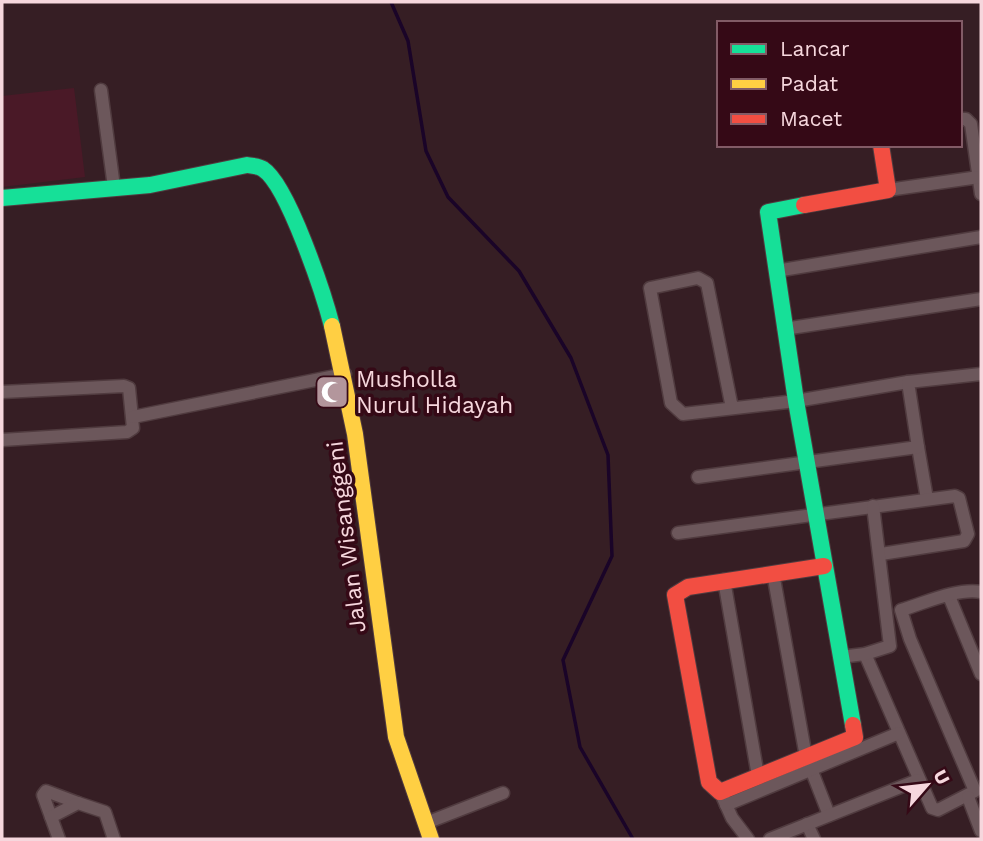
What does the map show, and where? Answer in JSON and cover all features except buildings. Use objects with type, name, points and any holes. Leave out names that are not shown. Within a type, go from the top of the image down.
[{"type":"street","points":[[101,90],[114,187]]},
{"type":"street","points":[[962,119],[969,121],[978,146],[981,194]]},
{"type":"street","points":[[881,147],[888,190]]},
{"type":"street","name":"Jalan Wisanggeni","points":[[2,198],[179,180],[247,165],[255,165],[268,173],[282,196],[317,279],[345,374],[360,446],[389,698],[396,737],[431,839]]},
{"type":"street","points":[[723,798],[808,763],[855,737],[784,329],[768,212],[979,177]]},
{"type":"street","points":[[776,271],[981,237]]},
{"type":"street","points":[[732,408],[707,283],[698,278],[650,288],[673,407],[682,414],[796,401],[908,382],[981,374]]},
{"type":"street","points":[[784,329],[981,299]]},
{"type":"street","points":[[133,417],[345,374]]},
{"type":"street","points":[[908,382],[928,499]]},
{"type":"street","points":[[2,391],[124,386],[129,388],[133,417],[132,428],[127,432],[2,440]]},
{"type":"street","points":[[698,477],[918,447]]},
{"type":"street","points":[[678,533],[815,513],[955,496],[959,498],[968,534],[967,540],[881,554]]},
{"type":"street","points":[[873,506],[881,554],[890,646]]},
{"type":"street","points":[[748,839],[723,798],[709,782],[676,596],[688,587],[824,566]]},
{"type":"street","points":[[773,573],[808,763],[830,815]]},
{"type":"street","points":[[724,580],[758,776]]},
{"type":"street","points":[[887,613],[949,596],[981,592]]},
{"type":"street","points":[[949,596],[981,674]]},
{"type":"street","points":[[865,654],[918,779],[935,811],[975,792],[910,639],[901,610]]},
{"type":"street","points":[[840,657],[865,654],[910,639]]},
{"type":"street","points":[[723,798],[758,776],[808,763],[899,733]]},
{"type":"street","points":[[770,839],[918,779]]},
{"type":"street","points":[[59,839],[43,794],[46,791],[105,812],[114,839]]},
{"type":"street","points":[[426,823],[503,793]]},
{"type":"street","points":[[968,797],[981,831]]},
{"type":"street","points":[[51,817],[78,803]]},
{"type":"street","points":[[807,824],[814,839]]},
{"type":"shaded area","points":[[74,88],[85,177],[2,187],[2,96]]},
{"type":"waterway","points":[[391,2],[408,41],[426,151],[448,197],[519,271],[571,358],[608,455],[612,556],[563,660],[580,747],[633,839]]},
{"type":"traffic: fast","points":[[2,198],[150,185],[247,165],[260,167],[273,179],[294,218],[332,326]]},
{"type":"traffic: fast","points":[[804,205],[768,212],[796,401],[853,725]]},
{"type":"traffic: slow","points":[[332,326],[355,434],[396,737],[431,839]]},
{"type":"traffic: jam","points":[[804,205],[888,190],[881,147]]},
{"type":"traffic: jam","points":[[824,566],[688,587],[675,595],[709,782],[720,792],[855,737],[853,725]]},
{"type":"place","name":"Musholla Nurul Hidayah","points":[[332,392]]}]
